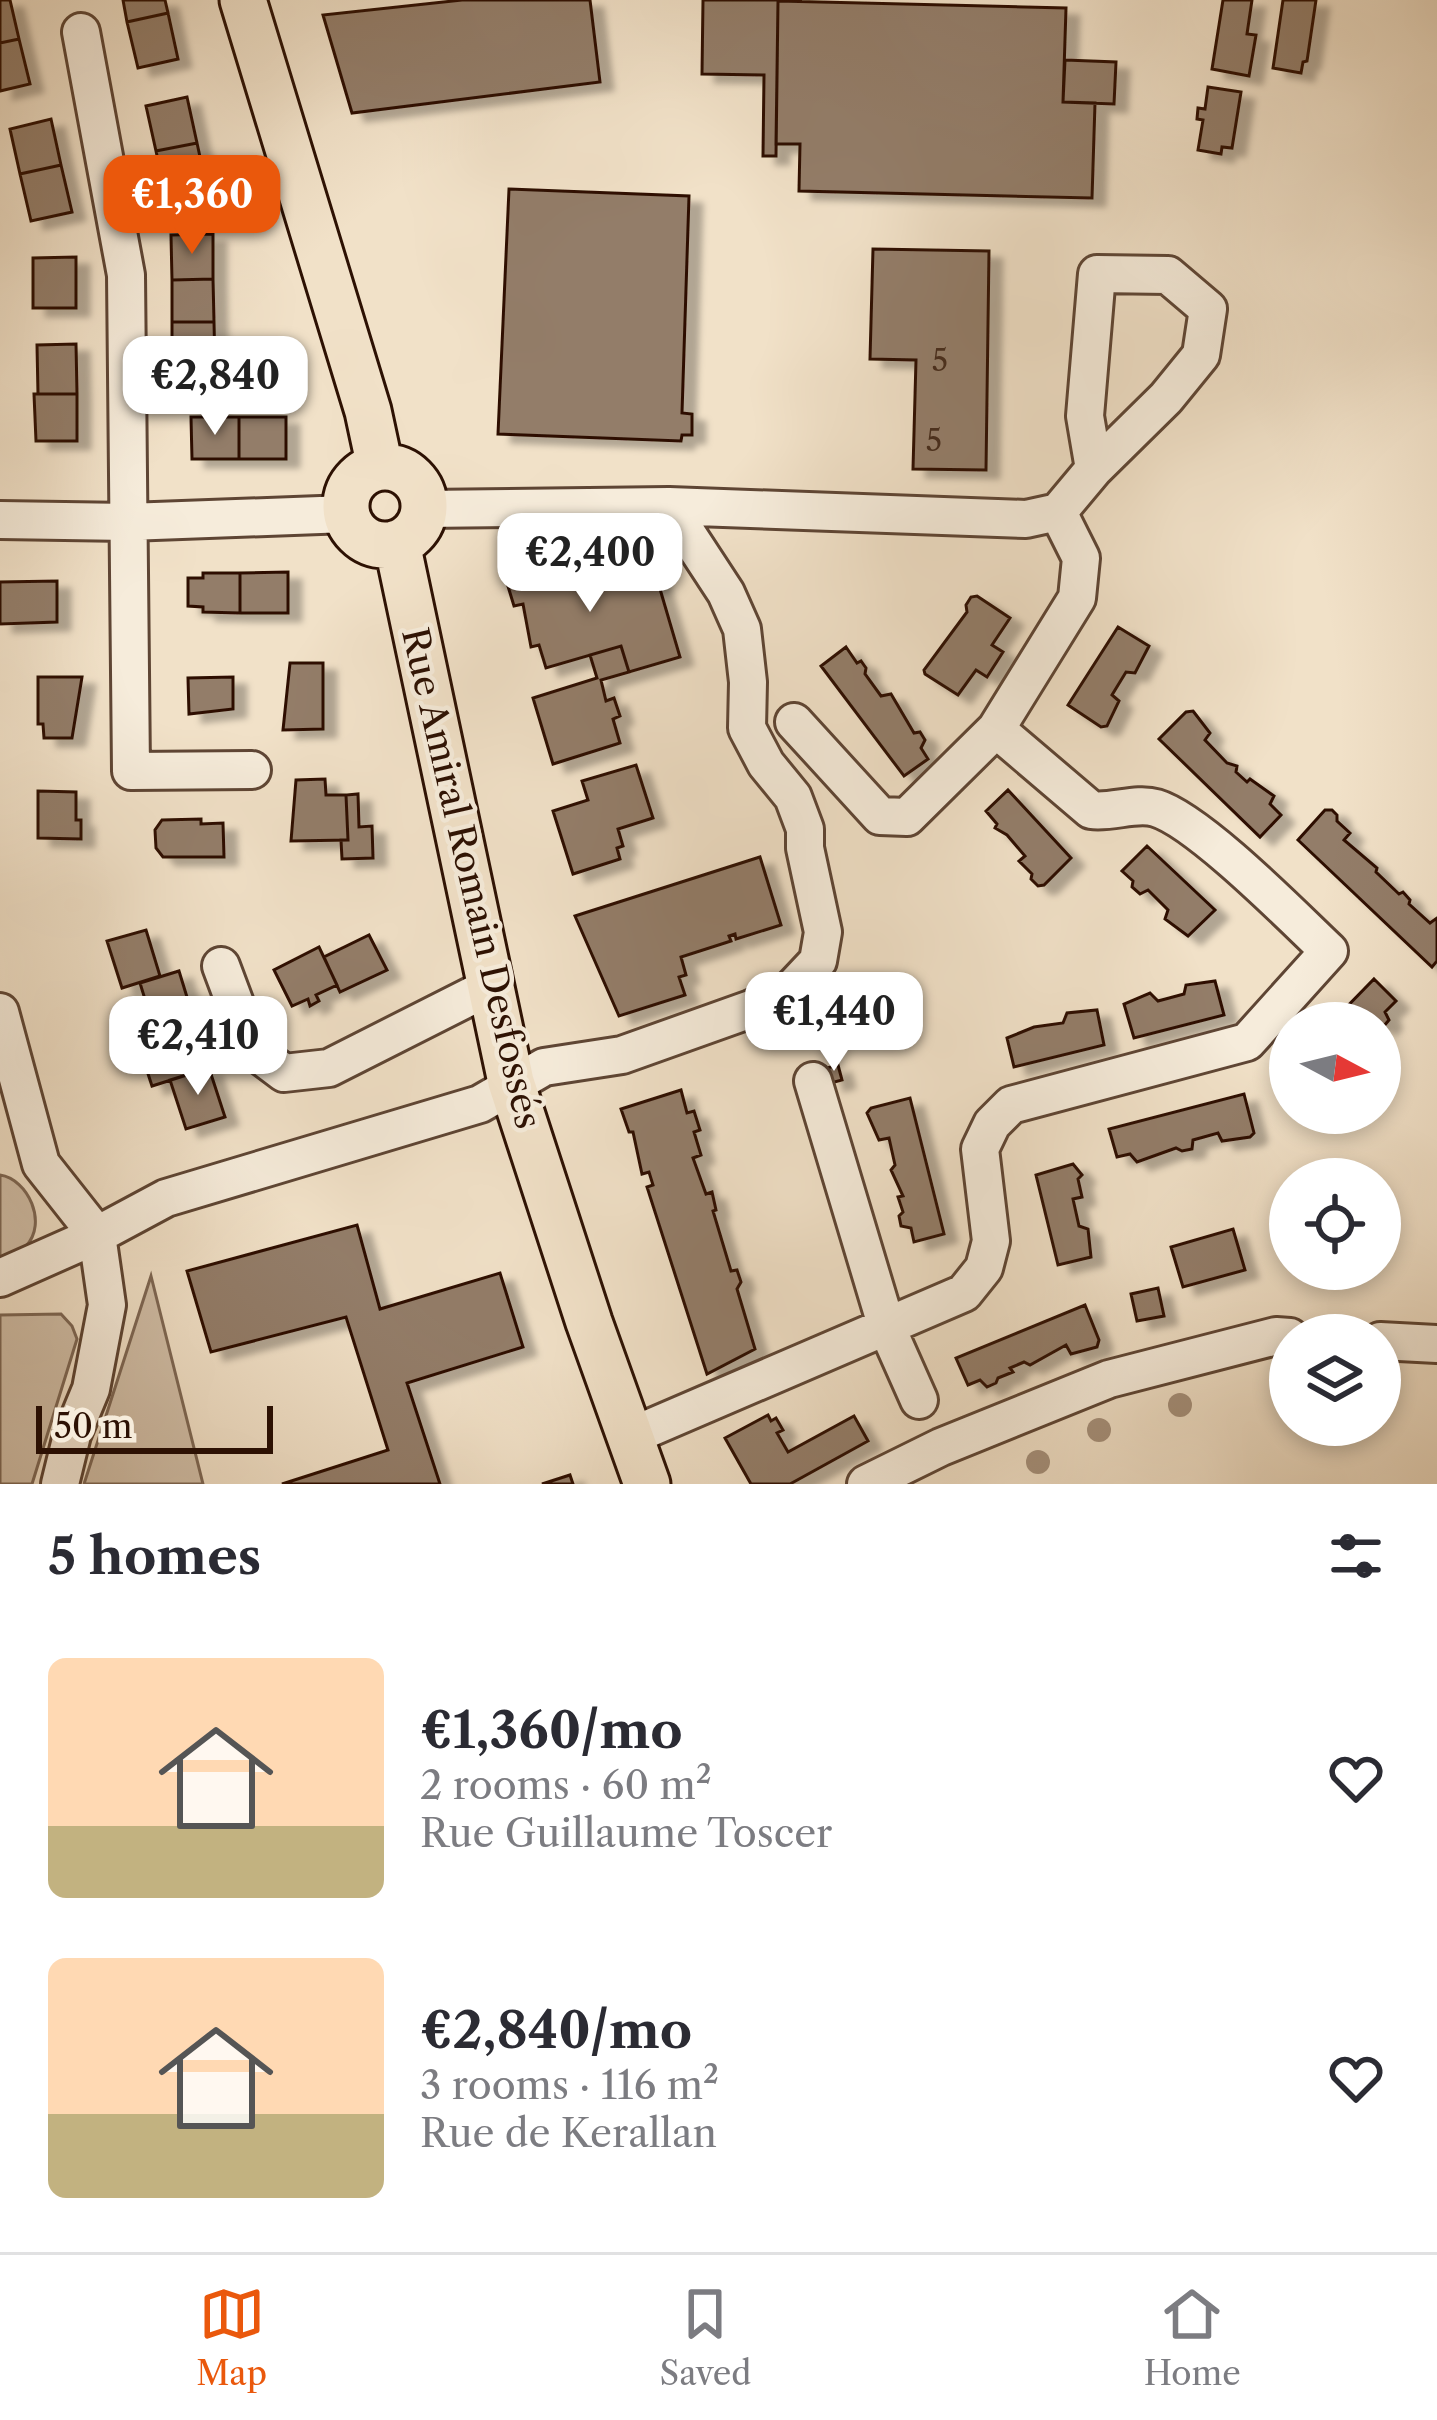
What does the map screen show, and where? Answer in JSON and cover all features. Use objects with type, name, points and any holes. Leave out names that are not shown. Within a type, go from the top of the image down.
[{"type":"main road","points":[[243,0],[376,442],[380,467],[353,484],[347,514],[365,540],[376,544],[410,526]]},
{"type":"main road","name":"Rue Amiral Romain Desfossés","points":[[380,467],[412,478],[423,497],[410,526],[512,1082],[647,1484]]},
{"type":"street","points":[[80,32],[126,275],[131,771],[252,770]]},
{"type":"street","points":[[410,526],[669,506],[1026,519],[1058,512],[1201,355],[1208,309],[1168,275],[1097,274],[1085,416],[1094,469]]},
{"type":"street","points":[[0,1278],[166,1198],[480,1104],[544,1067],[622,1055],[751,1010],[787,994],[818,961],[823,932],[805,829],[793,797],[766,764],[748,728],[742,629],[726,593],[669,506]]},
{"type":"street","points":[[794,722],[880,816],[907,817],[996,729],[1077,598],[1081,558],[1058,512]]},
{"type":"street","points":[[0,520],[128,522],[347,514]]},
{"type":"street","points":[[629,1437],[964,1293],[984,1268],[991,1241],[980,1149],[992,1124],[1011,1105],[1247,1042],[1329,951],[1264,889],[1174,816],[1150,806],[1108,812],[1091,809],[996,729]]},
{"type":"street","points":[[221,966],[251,1049],[284,1073],[329,1068],[491,986]]},
{"type":"street","points":[[0,1012],[41,1164],[97,1235],[106,1305],[91,1389],[60,1484]]},
{"type":"street","points":[[813,1081],[887,1328],[919,1400]]},
{"type":"street","points":[[866,1484],[941,1447],[1108,1379],[1269,1338]]},
{"type":"street","points":[[1401,1342],[1437,1344]]},
{"type":"shaded area","points":[[0,1175],[26,1193],[35,1226],[26,1246],[0,1260]]},
{"type":"shaded area","points":[[151,1276],[203,1484],[84,1484]]},
{"type":"shaded area","points":[[61,1314],[77,1339],[32,1484],[0,1484],[0,1315]]},
{"type":"building","points":[[0,0],[10,0],[19,39],[0,43]]},
{"type":"building","points":[[123,0],[165,0],[168,13],[127,22]]},
{"type":"building","points":[[462,0],[590,0],[600,82],[352,113],[323,15]]},
{"type":"building","points":[[703,0],[802,0],[778,1],[776,156],[763,156],[764,75],[702,74]]},
{"type":"building","points":[[1223,0],[1252,0],[1247,34],[1256,35],[1249,76],[1212,69]]},
{"type":"building","points":[[1283,0],[1316,0],[1301,73],[1273,68]]},
{"type":"building","points":[[778,1],[1066,8],[1063,102],[1095,103],[1092,198],[799,191],[800,144],[776,144]]},
{"type":"building","points":[[168,13],[178,59],[138,68],[127,22]]},
{"type":"building","points":[[19,39],[30,84],[0,91],[0,43]]},
{"type":"building","points":[[1065,60],[1116,62],[1114,104],[1063,102]]},
{"type":"building","points":[[1208,87],[1241,92],[1232,148],[1222,147],[1221,154],[1198,150],[1203,120],[1197,119],[1198,108],[1205,109]]},
{"type":"building","points":[[187,97],[197,143],[156,151],[146,106]]},
{"type":"building","points":[[51,119],[61,165],[20,174],[10,129]]},
{"type":"building","points":[[197,143],[207,189],[166,197],[156,151]]},
{"type":"building","points":[[61,165],[72,212],[31,221],[20,174]]},
{"type":"building","points":[[509,189],[689,196],[682,413],[692,414],[692,435],[682,435],[681,441],[498,434]]},
{"type":"building","points":[[213,234],[213,279],[172,280],[171,235]]},
{"type":"building","points":[[873,249],[989,251],[986,470],[913,469],[916,360],[870,359]]},
{"type":"building","points":[[76,257],[76,308],[33,308],[33,258]]},
{"type":"building","points":[[213,279],[214,322],[172,322],[172,280]]},
{"type":"building","points":[[172,322],[214,322],[215,367],[172,367]]},
{"type":"building","points":[[76,344],[77,394],[38,394],[37,345]]},
{"type":"building","points":[[34,394],[77,394],[77,441],[36,441]]},
{"type":"building","points":[[191,417],[239,417],[239,459],[192,459]]},
{"type":"building","points":[[239,417],[286,417],[286,459],[239,459]]},
{"type":"building","points":[[523,555],[561,557],[569,585],[578,582],[581,595],[655,572],[680,657],[629,672],[621,646],[546,668],[539,645],[531,647],[523,604],[514,606],[500,560]]},
{"type":"building","points":[[288,572],[288,613],[240,613],[240,573]]},
{"type":"building","points":[[203,573],[240,573],[240,613],[203,612],[203,607],[188,606],[188,578],[203,578]]},
{"type":"building","points":[[57,581],[57,622],[0,624],[0,582]]},
{"type":"building","points":[[977,596],[1010,618],[992,645],[1003,652],[987,677],[976,670],[958,695],[924,670],[967,612],[971,597]]},
{"type":"building","points":[[1118,627],[1149,646],[1135,673],[1126,672],[1112,695],[1119,701],[1107,726],[1101,727],[1068,705]]},
{"type":"building","points":[[621,646],[629,672],[601,680],[606,701],[614,698],[620,716],[613,719],[620,743],[553,764],[533,698],[597,678],[590,655]]},
{"type":"building","points":[[846,647],[866,668],[865,674],[881,696],[891,694],[914,733],[920,732],[925,740],[921,748],[928,759],[904,776],[821,666]]},
{"type":"building","points":[[290,663],[323,663],[323,729],[283,730]]},
{"type":"building","points":[[38,677],[82,677],[72,738],[44,738],[43,724],[38,724]]},
{"type":"building","points":[[233,677],[233,709],[189,714],[188,678]]},
{"type":"building","points":[[1193,711],[1210,733],[1205,740],[1227,763],[1237,766],[1236,772],[1247,782],[1250,779],[1274,796],[1270,804],[1281,815],[1260,837],[1159,739],[1186,712]]},
{"type":"building","points":[[636,765],[653,818],[618,829],[623,846],[617,848],[620,859],[573,874],[553,811],[588,800],[582,781]]},
{"type":"building","points":[[325,779],[326,795],[346,795],[348,840],[291,841],[296,780]]},
{"type":"building","points":[[1008,790],[1071,858],[1044,885],[1031,879],[1032,874],[1019,861],[1025,856],[995,828],[997,824],[986,811]]},
{"type":"building","points":[[38,791],[76,792],[81,839],[38,838]]},
{"type":"building","points":[[358,794],[359,827],[372,826],[373,858],[342,859],[341,840],[348,840],[346,795]]},
{"type":"building","points":[[1325,810],[1332,810],[1350,833],[1344,840],[1399,894],[1403,892],[1409,904],[1430,923],[1437,918],[1437,961],[1432,967],[1298,840]]},
{"type":"building","points":[[201,819],[201,824],[223,823],[224,857],[163,857],[156,848],[155,830],[162,820]]},
{"type":"building","points":[[1147,846],[1215,910],[1188,936],[1165,919],[1168,910],[1148,890],[1140,894],[1122,871]]},
{"type":"building","points":[[760,857],[781,925],[736,939],[735,934],[729,936],[731,941],[681,957],[686,975],[679,977],[685,995],[619,1016],[575,916]]},
{"type":"building","points":[[146,930],[160,976],[122,988],[107,941]]},
{"type":"building","points":[[369,935],[387,970],[340,992],[324,957]]},
{"type":"building","points":[[319,947],[337,985],[316,995],[319,1001],[310,1006],[308,999],[292,1006],[274,970]]},
{"type":"building","points":[[179,971],[194,1020],[155,1032],[140,983]]},
{"type":"building","points":[[1374,979],[1396,1001],[1395,1002],[1352,1002]]},
{"type":"building","points":[[1215,981],[1224,1015],[1134,1038],[1124,1004],[1150,993],[1158,1001],[1184,994],[1186,985]]},
{"type":"building","points":[[1097,1010],[1104,1045],[1014,1067],[1007,1038],[1034,1027],[1063,1023],[1067,1013]]},
{"type":"building","points":[[175,1025],[190,1074],[152,1086],[136,1037]]},
{"type":"building","points":[[838,1065],[842,1080],[831,1083],[827,1068]]},
{"type":"building","points":[[209,1068],[225,1117],[186,1129],[170,1080]]},
{"type":"building","points":[[681,1090],[687,1113],[694,1111],[700,1130],[694,1132],[701,1155],[693,1158],[706,1194],[712,1192],[731,1271],[737,1270],[741,1282],[737,1289],[755,1349],[707,1374],[647,1187],[653,1185],[649,1172],[642,1174],[633,1132],[621,1109]]},
{"type":"building","points":[[1244,1094],[1254,1133],[1250,1137],[1222,1141],[1218,1133],[1193,1140],[1192,1149],[1176,1148],[1137,1162],[1130,1154],[1117,1157],[1109,1129]]},
{"type":"building","points":[[910,1098],[944,1234],[914,1242],[911,1228],[901,1226],[898,1197],[903,1196],[891,1170],[895,1165],[889,1138],[879,1140],[867,1113]]},
{"type":"building","points":[[1073,1164],[1082,1175],[1078,1179],[1082,1197],[1073,1199],[1079,1226],[1088,1229],[1091,1257],[1058,1265],[1036,1175]]},
{"type":"building","points":[[357,1225],[380,1309],[500,1273],[523,1347],[407,1383],[440,1484],[282,1484],[388,1450],[346,1317],[211,1352],[187,1271]]},
{"type":"building","points":[[1233,1229],[1245,1270],[1183,1287],[1171,1247]]},
{"type":"building","points":[[1158,1288],[1164,1316],[1137,1321],[1131,1294]]},
{"type":"building","points":[[1085,1305],[1099,1340],[1097,1347],[1071,1354],[1066,1345],[1030,1365],[1024,1362],[1010,1368],[1013,1372],[987,1387],[980,1380],[968,1385],[956,1358]]},
{"type":"building","points":[[768,1415],[783,1430],[777,1433],[788,1452],[854,1416],[868,1441],[790,1484],[751,1484],[725,1438]]},
{"type":"building","points":[[570,1475],[573,1484],[542,1484]]}]
